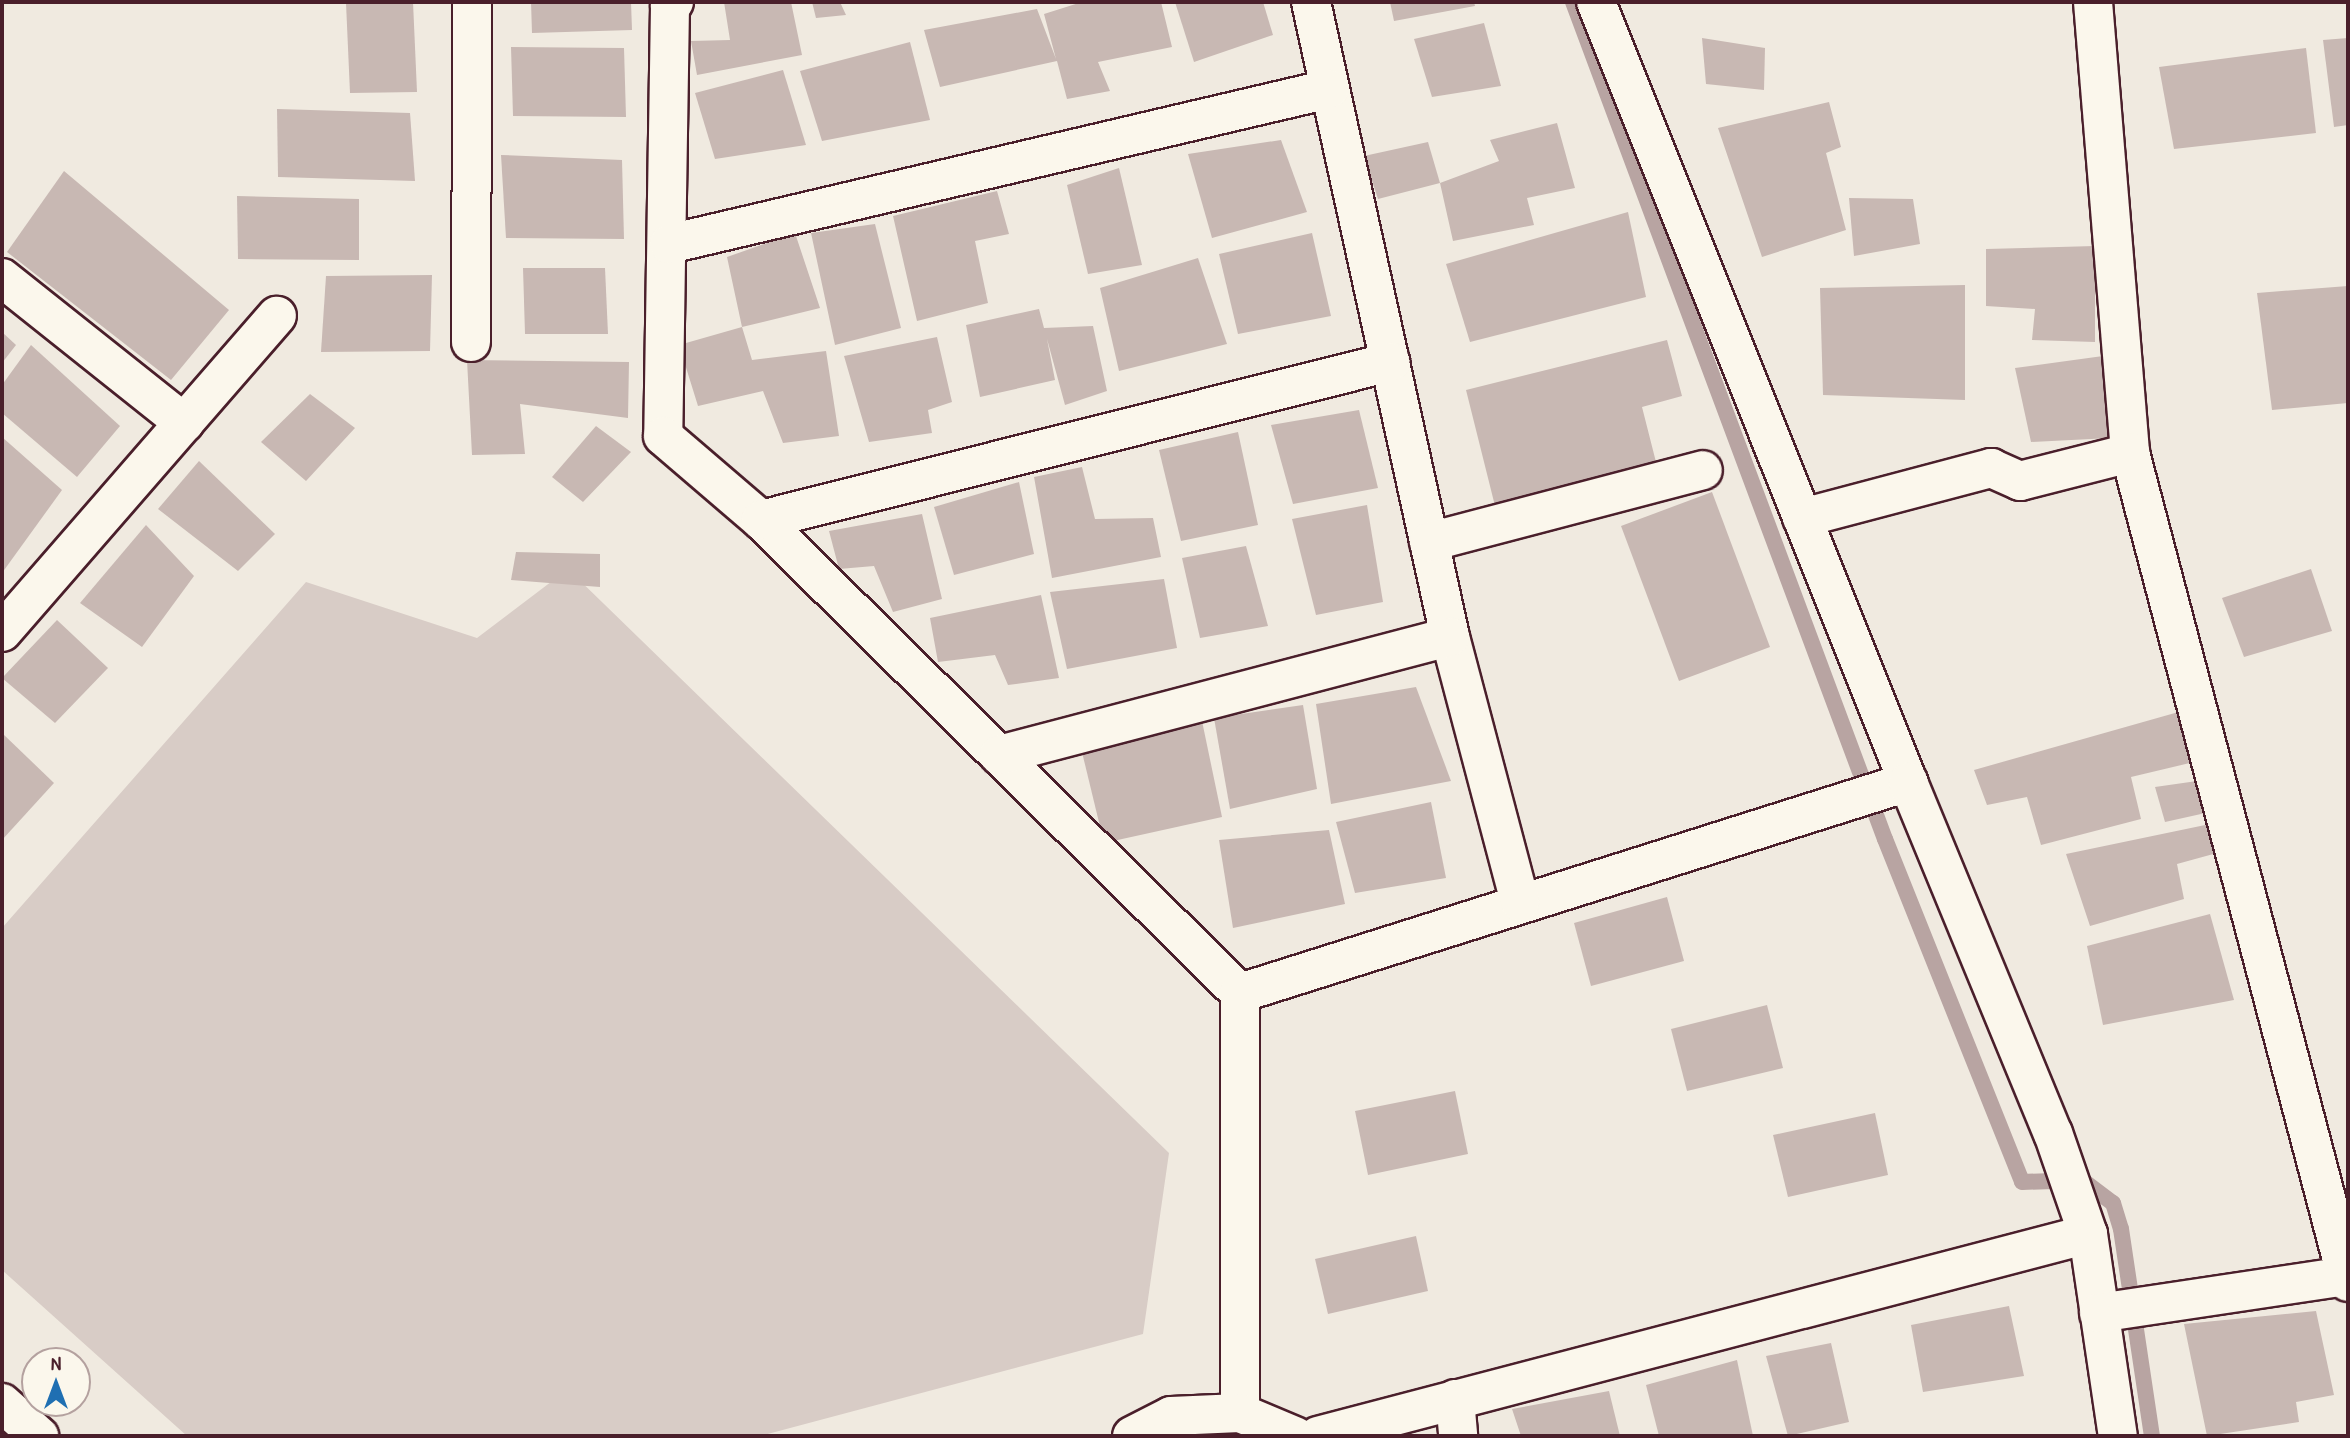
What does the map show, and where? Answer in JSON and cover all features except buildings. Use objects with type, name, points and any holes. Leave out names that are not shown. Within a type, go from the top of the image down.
[{"type":"street","points":[[471,2],[471,342]]},
{"type":"street","points":[[674,2],[670,6],[669,244],[663,436],[761,520],[1240,993],[1240,1413]]},
{"type":"street","points":[[1311,2],[1450,636],[1520,902]]},
{"type":"street","points":[[1596,2],[1908,782],[2053,1132],[2088,1234],[2118,1436]]},
{"type":"street","points":[[2093,2],[2130,453],[2348,1279],[2099,1313]]},
{"type":"street","points":[[669,244],[1329,89]]},
{"type":"street","points":[[2,278],[184,423]]},
{"type":"street","points":[[2,632],[277,316]]},
{"type":"street","points":[[761,520],[1390,362]]},
{"type":"street","points":[[1802,518],[1992,468],[2020,481],[2130,453]]},
{"type":"street","points":[[1429,542],[1703,470]]},
{"type":"street","points":[[999,755],[1450,636]]},
{"type":"street","points":[[1240,993],[1520,902],[1908,782]]},
{"type":"street","points":[[1318,1436],[2088,1234]]},
{"type":"street","points":[[1455,1399],[1458,1436]]},
{"type":"street","points":[[2,1403],[39,1436]]},
{"type":"street","points":[[1132,1436],[1171,1416],[1240,1413],[1295,1436]]},
{"type":"shaded area","points":[[568,569],[1169,1153],[1143,1334],[760,1436],[187,1436],[91,1347],[2,1270],[2,928],[306,582],[477,638]]},
{"type":"waterway","points":[[1573,2],[1885,839],[2022,1182],[2082,1180],[2113,1203],[2121,1229],[2152,1436]]}]
